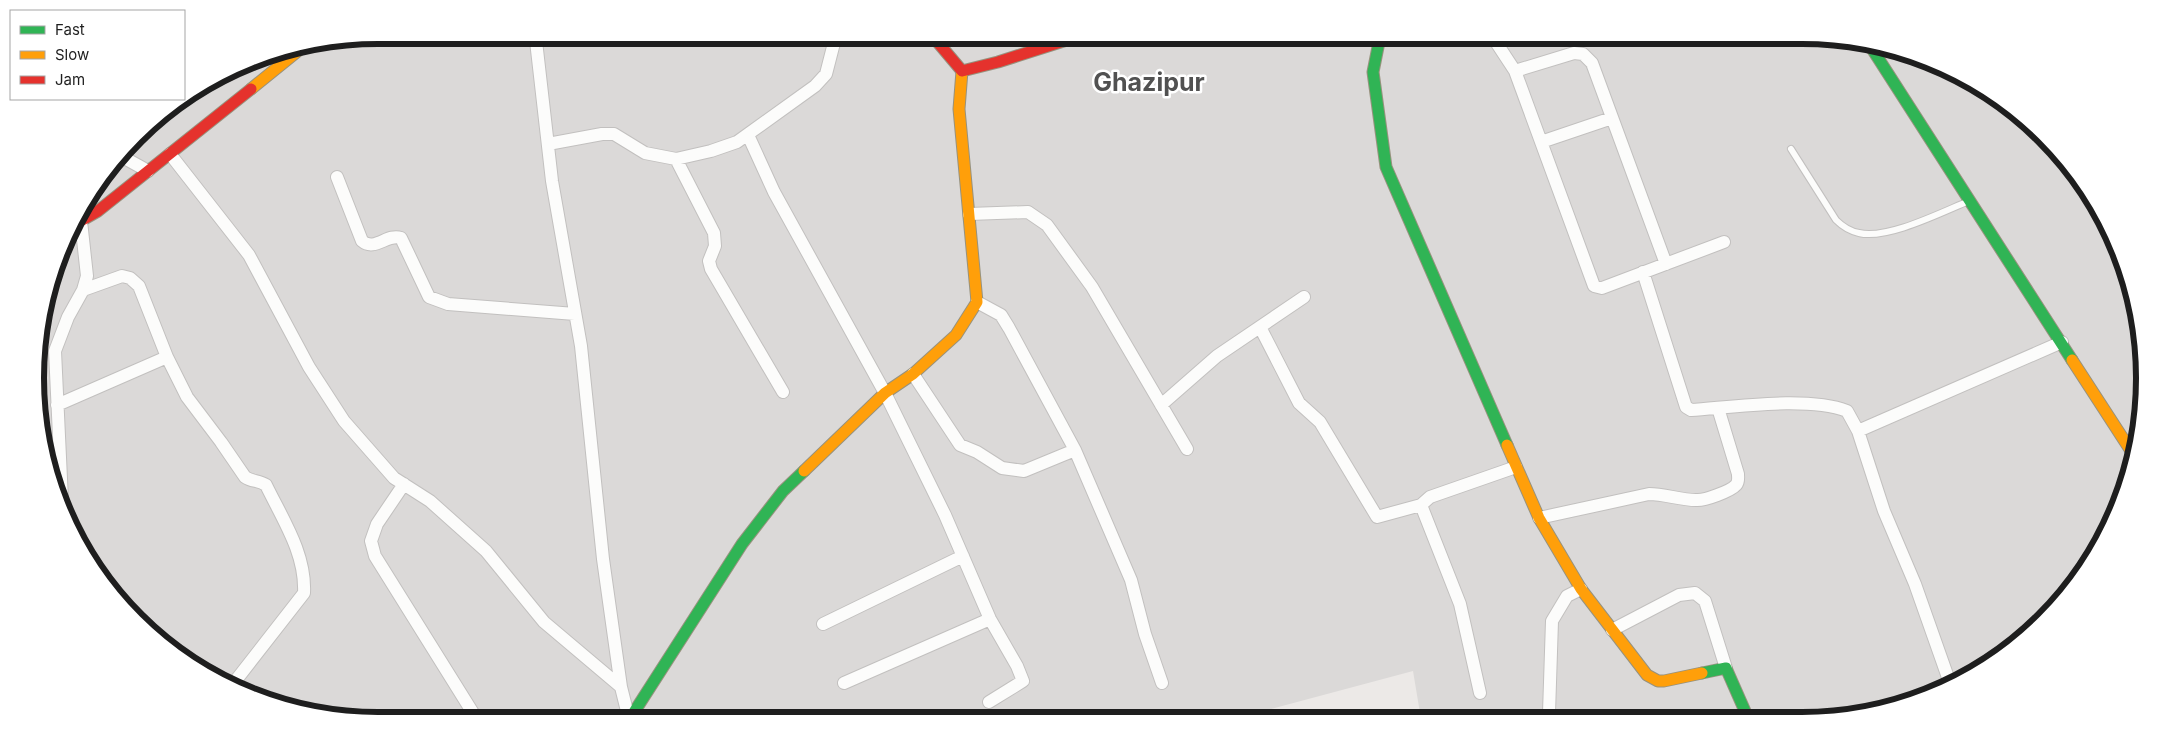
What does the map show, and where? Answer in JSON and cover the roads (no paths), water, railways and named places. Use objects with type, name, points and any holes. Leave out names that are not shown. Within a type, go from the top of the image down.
[{"type":"street","points":[[536,44],[552,181],[581,346],[603,559],[620,687],[627,712]]},
{"type":"street","points":[[548,144],[614,134],[644,153],[676,159],[711,151],[748,135],[766,120],[816,86],[826,74],[834,44]]},
{"type":"street","points":[[634,712],[742,544],[782,491],[886,394],[913,374],[956,335],[978,302],[959,110],[962,71],[939,44]]},
{"type":"street","points":[[962,71],[1054,44]]},
{"type":"street","points":[[1379,44],[1373,72],[1386,167],[1538,518],[1581,589],[1647,675],[1658,681],[1726,668]]},
{"type":"street","points":[[1497,44],[1515,71],[1594,286],[1602,288],[1724,242]]},
{"type":"street","points":[[1874,52],[2129,448]]},
{"type":"street","points":[[85,219],[98,211],[148,172],[294,54]]},
{"type":"street","points":[[1515,71],[1574,54],[1583,54],[1592,63],[1666,264]]},
{"type":"street","points":[[1541,142],[1612,118]]},
{"type":"street","points":[[748,135],[774,192],[886,394],[963,556],[990,619],[1017,666],[1022,681],[989,702]]},
{"type":"street","points":[[170,154],[249,255],[309,367],[344,421],[394,478],[430,501],[486,551],[544,622],[620,687]]},
{"type":"street","points":[[126,159],[148,172]]},
{"type":"street","points":[[676,159],[714,232],[715,246],[709,261],[711,269],[783,392]]},
{"type":"street","points":[[337,177],[362,241],[367,245],[372,245],[395,236],[401,238],[429,297],[448,304],[575,314]]},
{"type":"street","points":[[969,214],[1028,212],[1047,225],[1092,287],[1187,450]]},
{"type":"street","points":[[61,486],[55,351],[68,317],[83,290],[87,276],[77,232]]},
{"type":"street","points":[[1643,272],[1686,407],[1691,410],[1785,404],[1835,406],[1847,410],[1858,431],[1884,511],[1915,584],[1948,679]]},
{"type":"street","points":[[83,290],[122,276],[130,278],[139,286],[167,357],[187,397],[245,477],[250,480],[261,481],[266,485],[300,555],[305,578],[304,594],[236,681]]},
{"type":"street","points":[[1161,405],[1217,356],[1304,297]]},
{"type":"street","points":[[978,302],[1001,315],[1010,328],[1075,450],[1131,580],[1145,634],[1162,683]]},
{"type":"street","points":[[1260,327],[1299,403],[1320,422],[1374,514],[1377,516],[1383,516],[1421,504],[1430,497],[1516,467]]},
{"type":"street","points":[[1858,431],[2062,342]]},
{"type":"street","points":[[57,405],[167,357]]},
{"type":"street","points":[[913,374],[960,444],[1002,468],[1024,472],[1075,450]]},
{"type":"street","points":[[1538,518],[1649,494],[1661,494],[1697,501],[1726,492],[1738,482],[1738,474],[1718,408]]},
{"type":"street","points":[[404,484],[377,524],[371,541],[375,556],[472,712]]},
{"type":"street","points":[[1421,504],[1460,604],[1480,693]]},
{"type":"street","points":[[823,624],[963,556]]},
{"type":"street","points":[[1549,712],[1552,621],[1567,596],[1581,589]]},
{"type":"street","points":[[1612,630],[1679,595],[1696,593],[1705,601],[1726,668],[1745,712]]},
{"type":"street","points":[[844,683],[990,619]]},
{"type":"lane","points":[[1791,149],[1836,220],[1846,229],[1861,234],[1892,231],[1970,201]]},
{"type":"district","name":"Ghazipur","points":[[1149,82]]}]
